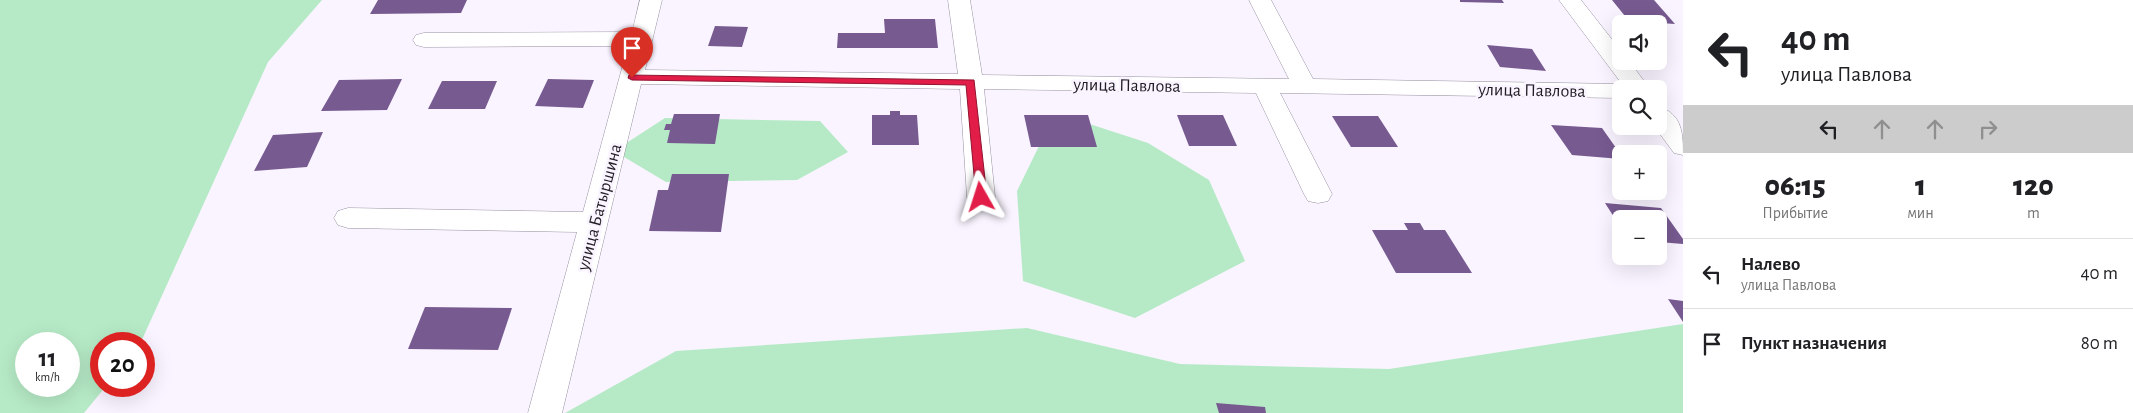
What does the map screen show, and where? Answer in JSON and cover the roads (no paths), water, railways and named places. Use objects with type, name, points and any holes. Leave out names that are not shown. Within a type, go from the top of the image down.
[{"type":"street","name":"улица Батыршина","points":[[545,413],[651,0]]},
{"type":"street","points":[[959,0],[970,82],[981,197]]},
{"type":"street","points":[[1260,0],[1305,87]]},
{"type":"street","points":[[1570,0],[1631,80]]},
{"type":"street","points":[[424,40],[641,39]]},
{"type":"street","name":"улица Павлова","points":[[632,78],[1612,92]]},
{"type":"street","points":[[1264,86],[1318,194]]},
{"type":"street","points":[[1667,126],[1683,147]]},
{"type":"street","points":[[348,218],[595,222]]}]
